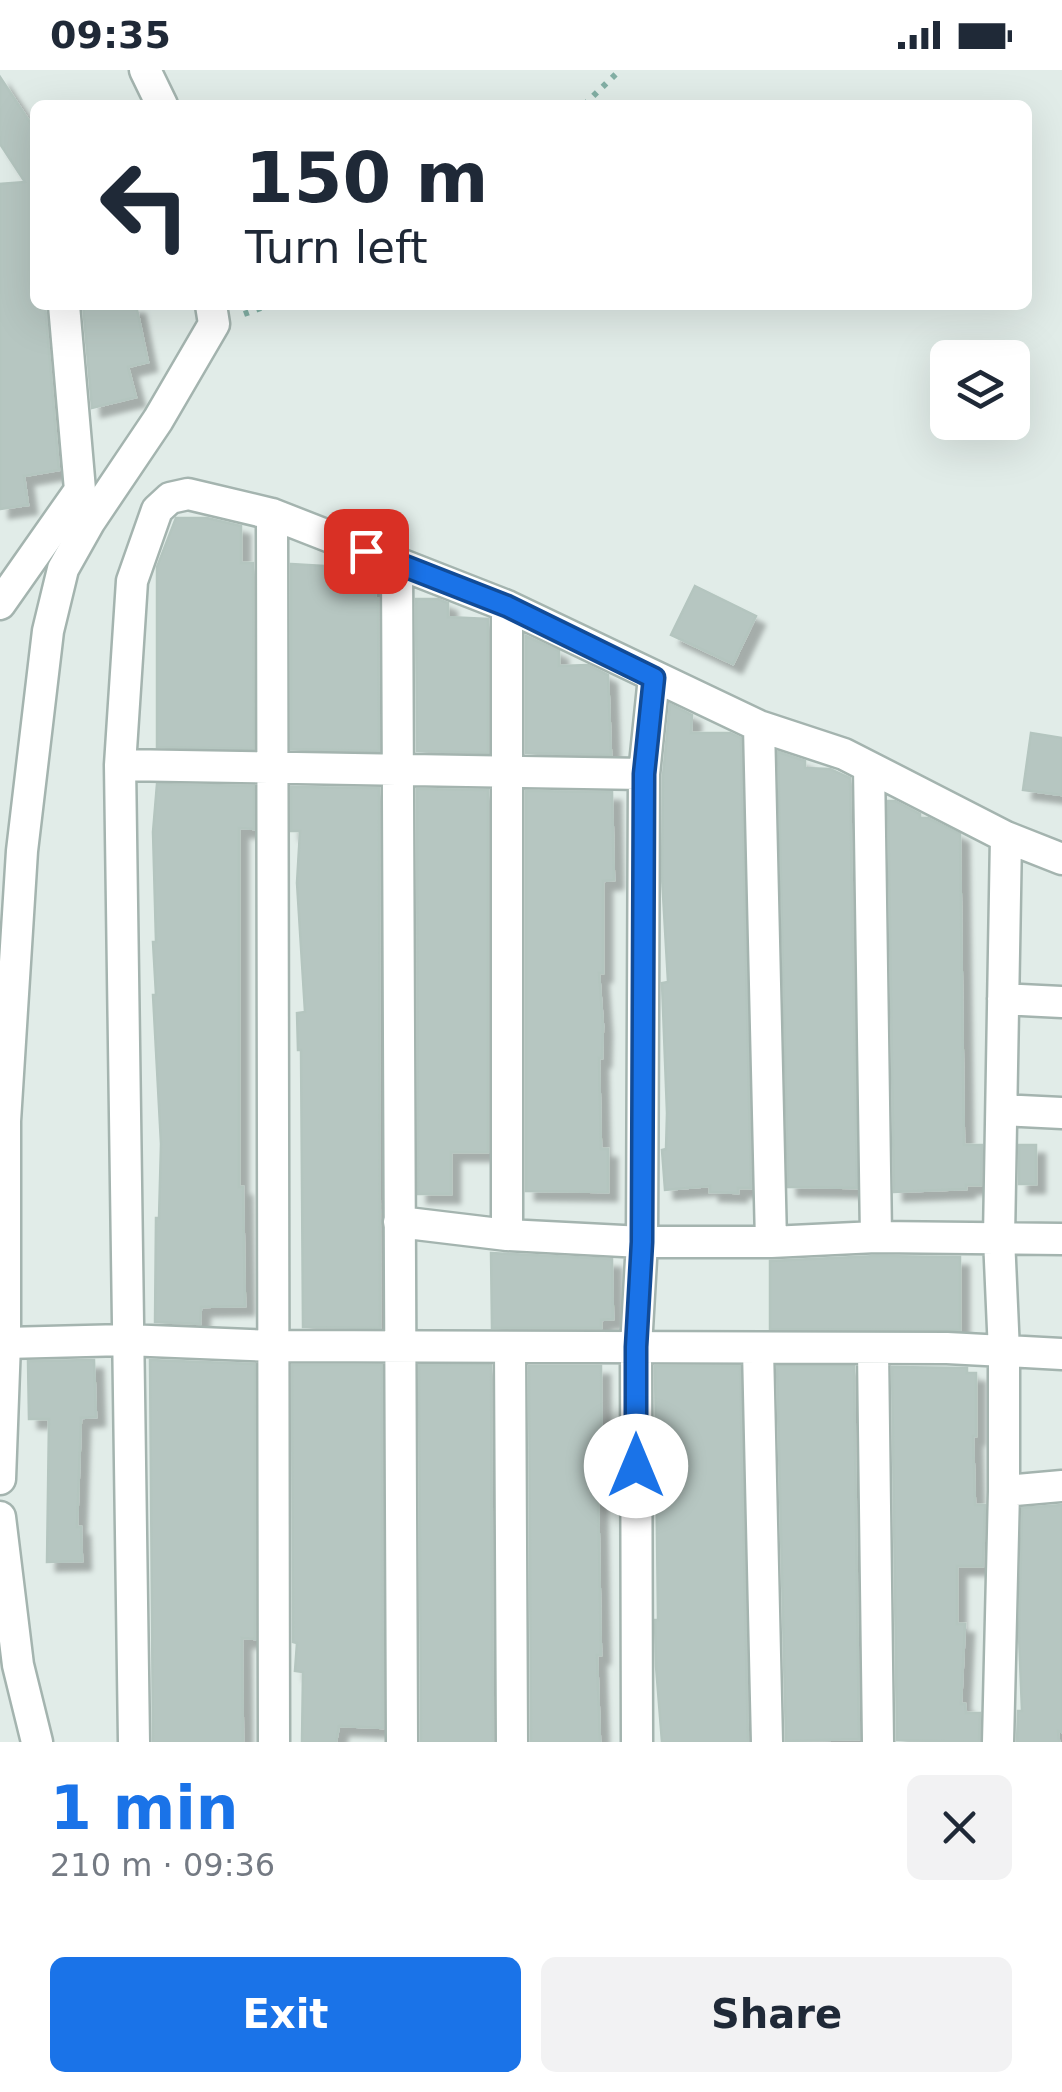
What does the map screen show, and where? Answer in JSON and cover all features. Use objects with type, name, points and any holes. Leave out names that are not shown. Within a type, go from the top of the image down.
[{"type":"street","points":[[145,70],[160,100]]},
{"type":"street","points":[[0,604],[80,490],[64,310]]},
{"type":"street","points":[[0,1478],[4,1121],[22,850],[48,630],[63,569],[214,324],[212,310]]},
{"type":"street","points":[[134,1742],[120,765],[132,581],[157,510],[170,498],[188,494],[272,514],[507,606],[760,726],[844,754],[1006,837],[1062,859]]},
{"type":"street","points":[[272,514],[274,1742]]},
{"type":"street","points":[[397,563],[402,1742]]},
{"type":"street","points":[[507,606],[507,1235]]},
{"type":"street","points":[[637,1742],[636,1347],[642,1242],[644,774],[654,678]]},
{"type":"street","points":[[760,726],[771,1242]]},
{"type":"street","points":[[120,765],[644,774]]},
{"type":"street","points":[[869,767],[876,1237]]},
{"type":"street","points":[[998,1742],[1004,1490],[999,1238],[1006,837]]},
{"type":"street","points":[[1003,999],[1062,1002]]},
{"type":"street","points":[[1002,1110],[1062,1114]]},
{"type":"street","points":[[399,1222],[507,1235],[642,1242],[876,1237],[1062,1239]]},
{"type":"street","points":[[4,1342],[947,1348],[1062,1354]]},
{"type":"street","points":[[510,1347],[512,1742]]},
{"type":"street","points":[[758,1349],[767,1742]]},
{"type":"street","points":[[873,1350],[878,1742]]},
{"type":"street","points":[[1004,1490],[1062,1486]]},
{"type":"street","points":[[0,1517],[18,1665],[37,1742]]},
{"type":"path","points":[[589,100],[620,70]]},
{"type":"building","points":[[0,77],[30,122],[30,310],[45,310],[59,470],[24,476],[28,505],[0,509],[0,184],[25,182],[0,144]]},
{"type":"building","points":[[83,310],[137,310],[148,362],[128,367],[136,397],[92,408]]},
{"type":"building","points":[[176,518],[207,518],[241,526],[241,563],[253,563],[254,749],[157,747],[157,567]]},
{"type":"building","points":[[291,564],[359,568],[375,575],[379,751],[291,749]]},
{"type":"building","points":[[695,586],[756,616],[733,664],[671,635]]},
{"type":"building","points":[[416,599],[448,603],[448,617],[488,619],[488,753],[417,751]]},
{"type":"building","points":[[526,636],[559,651],[559,666],[588,665],[608,675],[611,755],[526,753]]},
{"type":"building","points":[[670,704],[692,715],[691,733],[730,733],[741,738],[751,1188],[738,1188],[738,1193],[710,1192],[710,1186],[665,1190],[662,1150],[666,1149],[667,1113],[662,983],[668,982],[662,877],[663,775]]},
{"type":"building","points":[[1031,733],[1062,738],[1062,795],[1023,790]]},
{"type":"building","points":[[778,752],[805,761],[805,768],[830,769],[850,778],[857,1188],[788,1187]]},
{"type":"building","points":[[157,784],[254,786],[254,829],[239,828],[239,1187],[243,1187],[245,1306],[201,1307],[200,1324],[155,1322],[161,1144],[153,995],[153,832]]},
{"type":"building","points":[[291,787],[379,788],[380,1328],[303,1327],[301,1050],[297,1013],[305,1012],[297,883],[300,831],[291,831]]},
{"type":"building","points":[[417,789],[488,790],[488,1152],[451,1152],[451,1194],[418,1194]]},
{"type":"building","points":[[526,791],[612,792],[614,880],[603,881],[603,973],[599,973],[603,1026],[599,1058],[601,1149],[608,1149],[608,1192],[526,1191]]},
{"type":"building","points":[[888,801],[960,834],[964,1145],[982,1145],[981,1185],[966,1185],[966,1189],[894,1192]]},
{"type":"building","points":[[1019,1145],[1036,1145],[1036,1184],[1019,1184]]},
{"type":"building","points":[[491,1253],[612,1259],[613,1319],[601,1320],[601,1328],[492,1328]]},
{"type":"building","points":[[960,1257],[960,1330],[770,1329],[770,1261]]},
{"type":"building","points":[[94,1360],[96,1417],[81,1418],[77,1527],[81,1527],[82,1561],[47,1562],[49,1419],[29,1419],[28,1361]]},
{"type":"building","points":[[150,1360],[255,1364],[255,1639],[242,1638],[243,1742],[153,1742]]},
{"type":"building","points":[[292,1365],[382,1365],[383,1728],[339,1726],[336,1742],[302,1742],[303,1672],[295,1671],[297,1643],[293,1642]]},
{"type":"building","points":[[419,1365],[491,1365],[493,1742],[421,1742]]},
{"type":"building","points":[[529,1366],[601,1366],[601,1655],[597,1655],[600,1742],[531,1742]]},
{"type":"building","points":[[655,1366],[740,1366],[748,1742],[662,1742],[655,1620]]},
{"type":"building","points":[[777,1366],[854,1366],[859,1739],[786,1741]]},
{"type":"building","points":[[892,1367],[967,1368],[967,1373],[976,1373],[975,1505],[985,1505],[983,1566],[957,1566],[957,1624],[965,1624],[961,1704],[965,1704],[966,1713],[980,1713],[979,1742],[897,1740]]},
{"type":"building","points":[[1062,1505],[1062,1732],[1058,1731],[1059,1742],[1017,1742],[1018,1711],[1022,1711],[1022,1508]]},
{"type":"route","points":[[366,551],[507,606],[654,678],[644,774],[642,1242],[636,1347],[636,1466]]}]
